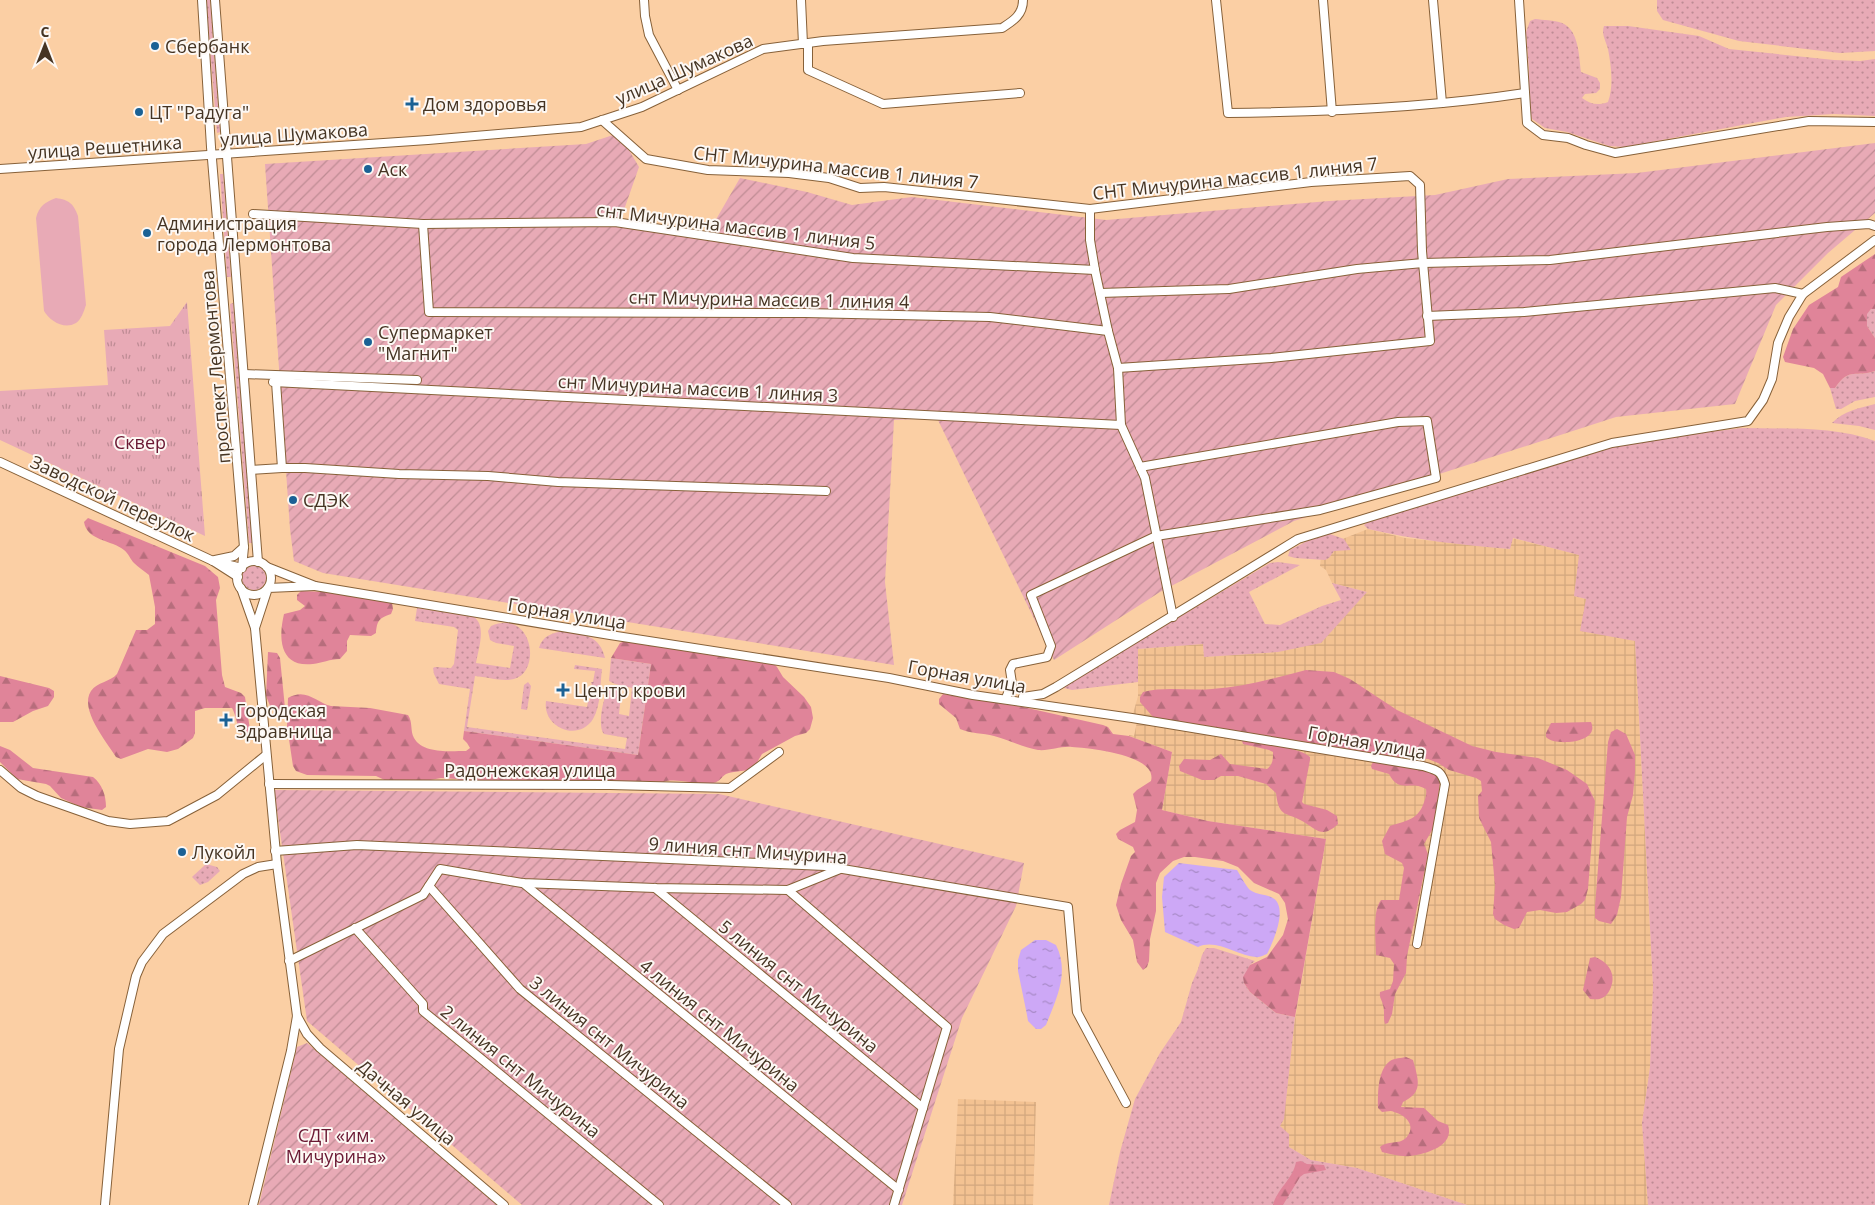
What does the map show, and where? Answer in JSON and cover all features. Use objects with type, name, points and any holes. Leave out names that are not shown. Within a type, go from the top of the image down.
[{"type":"street","name":"проспект Лермонтова","points":[[202,0],[212,154],[244,548],[242,568]]},
{"type":"street","name":"проспект Лермонтова","points":[[215,0],[258,562]]},
{"type":"street","points":[[644,0],[649,35],[678,90]]},
{"type":"street","points":[[801,0],[808,70],[883,104],[1020,93]]},
{"type":"street","name":"улица Шумакова","points":[[212,154],[428,140],[581,127],[642,107],[763,49],[1002,28],[1018,18],[1023,0]]},
{"type":"street","points":[[1216,0],[1228,113],[1332,112],[1476,101],[1525,93]]},
{"type":"street","points":[[1323,0],[1332,112]]},
{"type":"street","points":[[1433,0],[1442,103]]},
{"type":"street","points":[[1520,0],[1526,123],[1543,135],[1568,138],[1615,153],[1809,122],[1875,122]]},
{"type":"street","name":"СНТ Мичурина массив 1 линия 7","points":[[602,120],[646,159],[708,170],[789,173],[829,178],[860,188],[884,187],[1090,209],[1312,182],[1410,176],[1420,185],[1423,264]]},
{"type":"street","name":"улица Решетника","points":[[0,169],[212,154]]},
{"type":"street","points":[[1090,209],[1090,240],[1095,270],[1118,368],[1121,425],[1145,478],[1173,616]]},
{"type":"street","name":"снт Мичурина массив 1 линия 5","points":[[254,214],[423,224],[614,222],[852,258],[1095,270]]},
{"type":"street","name":"снт Мичурина массив 1 линия 4","points":[[423,224],[429,312],[805,313],[990,317],[1108,331]]},
{"type":"street","points":[[1100,294],[1230,289],[1357,269],[1423,264],[1550,260],[1827,227],[1869,224],[1875,226]]},
{"type":"street","points":[[1140,467],[1398,422],[1427,421],[1436,478],[1320,510],[1156,536],[1031,595],[1050,646],[1047,657],[1013,664],[1010,670],[1012,683],[1006,698],[1043,694],[1298,539],[1612,443],[1748,421],[1763,400],[1772,379],[1778,343],[1789,317],[1803,294],[1875,240]]},
{"type":"street","points":[[1118,368],[1271,358],[1430,341],[1423,264]]},
{"type":"street","points":[[1427,316],[1524,312],[1775,288],[1803,294]]},
{"type":"street","points":[[244,374],[417,380]]},
{"type":"street","name":"снт Мичурина массив 1 линия 3","points":[[282,468],[274,382],[1121,425]]},
{"type":"street","name":"Заводской переулок","points":[[0,462],[213,561]]},
{"type":"street","points":[[251,470],[282,468],[488,476],[558,482],[826,491]]},
{"type":"street","points":[[213,561],[234,556],[244,548]]},
{"type":"street","points":[[213,561],[242,568]]},
{"type":"street","points":[[213,561],[238,578]]},
{"type":"street","points":[[253,1205],[291,1052],[297,1016],[277,864],[255,628],[238,578],[242,568],[249,562],[258,562],[315,586]]},
{"type":"street","points":[[255,628],[271,580],[267,567]]},
{"type":"street","points":[[241,588],[254,595],[260,594],[268,588],[315,586]]},
{"type":"street","name":"Горная улица","points":[[315,586],[610,635],[889,678],[973,694],[1423,766],[1437,770],[1442,774],[1445,784],[1417,944]]},
{"type":"street","name":"Радонежская улица","points":[[269,784],[610,785],[730,788],[779,752]]},
{"type":"street","points":[[0,770],[20,788],[37,796],[108,821],[130,824],[168,821],[217,795],[266,756]]},
{"type":"street","name":"9 линия снт Мичурина","points":[[276,851],[357,845],[815,866],[1068,907],[1077,1012],[1126,1103]]},
{"type":"street","points":[[105,1205],[119,1049],[136,976],[142,962],[163,934],[243,874],[258,867],[277,864]]},
{"type":"street","points":[[289,961],[423,895],[440,869],[522,883],[788,890],[840,869]]},
{"type":"street","name":"4 линия снт Мичурина","points":[[522,883],[899,1190]]},
{"type":"street","name":"3 линия снт Мичурина","points":[[429,886],[520,988],[787,1205]]},
{"type":"street","name":"5 линия снт Мичурина","points":[[655,888],[923,1108]]},
{"type":"street","points":[[788,890],[947,1028],[894,1205]]},
{"type":"street","name":"2 линия снт Мичурина","points":[[356,928],[424,1004],[423,1011],[659,1205]]},
{"type":"street","name":"Дачная улица","points":[[297,1016],[307,1034],[320,1048],[504,1205]]},
{"type":"shaded area","points":[[1368,529],[1405,538],[1509,549],[1512,538],[1580,555],[1574,596],[1586,599],[1635,641],[1653,986],[1650,1067],[1642,1123],[1648,1205],[1467,1205],[1357,1168],[1311,1160],[1289,1147],[1280,1126],[1286,1098],[1293,1031],[1326,839],[1208,821],[1162,810],[1172,752],[1129,736],[1134,736],[1137,722],[1131,721],[1138,696],[1138,649],[1203,644],[1204,657],[1278,652],[1367,592],[1332,583],[1326,570],[1320,566],[1322,547]]},
{"type":"shaded area","points":[[958,1099],[1036,1102],[1033,1205],[953,1205]]},
{"type":"green space","points":[[206,0],[210,0],[220,132],[217,133]]},
{"type":"green space","points":[[1657,0],[1875,0],[1875,51],[1840,53],[1739,41],[1663,20],[1657,11]]},
{"type":"green space","points":[[1535,19],[1562,23],[1572,31],[1579,51],[1581,72],[1597,78],[1600,83],[1600,89],[1596,93],[1585,94],[1582,98],[1591,103],[1601,104],[1608,102],[1610,96],[1611,69],[1608,49],[1603,35],[1604,26],[1628,26],[1699,36],[1729,49],[1834,60],[1860,61],[1875,59],[1875,116],[1834,114],[1786,117],[1624,147],[1609,146],[1567,132],[1545,128],[1532,119],[1527,98],[1529,70],[1526,32],[1530,21]]},
{"type":"green space","points":[[619,133],[639,167],[618,227],[707,235],[740,178],[807,192],[852,205],[912,197],[1106,220],[1329,201],[1435,195],[1508,179],[1637,173],[1875,143],[1875,213],[1828,253],[1776,305],[1735,404],[1616,417],[1294,521],[1160,592],[1054,660],[937,418],[894,420],[885,582],[894,665],[323,573],[294,561],[290,529],[265,164],[586,144]]},
{"type":"green space","points":[[220,174],[223,174],[231,277],[227,277]]},
{"type":"green space","points":[[56,198],[70,203],[78,216],[86,305],[78,322],[71,325],[62,325],[54,321],[44,311],[36,218],[43,205]]},
{"type":"green space","points":[[1875,254],[1875,309],[1871,309],[1867,314],[1867,326],[1875,338],[1875,371],[1849,375],[1840,381],[1835,388],[1830,388],[1823,374],[1814,368],[1785,362],[1783,357],[1793,329],[1809,305],[1838,287],[1841,277]]},
{"type":"green space","name":"Сквер","points":[[187,302],[205,536],[0,440],[0,391],[108,385],[104,330],[170,326]]},
{"type":"green space","points":[[233,303],[253,543],[249,543],[230,304]]},
{"type":"green space","points":[[1871,309],[1875,309],[1875,338],[1867,326],[1867,313]]},
{"type":"green space","points":[[1875,371],[1875,397],[1855,401],[1841,409],[1836,409],[1830,388],[1835,388],[1840,381],[1849,375]]},
{"type":"green space","points":[[1875,404],[1875,430],[1832,423],[1846,413]]},
{"type":"green space","points":[[1742,428],[1827,431],[1859,436],[1875,441],[1875,1205],[1648,1205],[1642,1123],[1650,1067],[1653,986],[1635,641],[1580,631],[1586,599],[1574,596],[1579,555],[1513,538],[1510,549],[1439,542],[1368,529],[1364,525],[1368,522],[1613,447]]},
{"type":"green space","points":[[88,518],[205,566],[218,577],[220,588],[216,600],[222,675],[225,687],[241,693],[245,697],[251,736],[248,741],[240,731],[232,708],[205,708],[195,711],[195,733],[193,738],[178,749],[167,752],[148,749],[121,759],[116,757],[95,725],[88,707],[88,698],[94,688],[117,674],[136,630],[147,630],[155,624],[155,607],[149,575],[134,563],[124,550],[90,533],[84,522]]},
{"type":"green space","points":[[1330,534],[1344,539],[1351,550],[1334,551],[1325,560],[1288,556],[1290,550],[1319,535]]},
{"type":"green space","points":[[1278,562],[1300,565],[1249,592],[1265,624],[1280,625],[1322,606],[1341,600],[1332,583],[1367,592],[1321,643],[1278,652],[1204,657],[1203,644],[1138,649],[1138,682],[1072,690],[1064,688],[1065,685],[1270,563]]},
{"type":"green space","points":[[254,566],[262,570],[266,578],[262,586],[254,590],[246,586],[242,578],[246,570]]},
{"type":"green space","points":[[301,591],[329,592],[392,603],[393,609],[391,614],[379,620],[376,633],[371,636],[350,635],[347,641],[347,651],[340,659],[302,664],[288,657],[284,650],[281,633],[284,614],[300,610],[305,606],[297,600],[297,595]]},
{"type":"green space","points":[[417,608],[474,617],[478,621],[481,632],[476,663],[510,668],[514,646],[490,640],[488,631],[491,626],[505,623],[516,626],[524,633],[529,643],[528,665],[523,674],[510,680],[475,676],[467,727],[625,749],[627,738],[604,734],[601,725],[603,703],[611,687],[617,688],[621,696],[619,714],[629,716],[632,688],[609,681],[611,658],[651,664],[638,755],[464,731],[470,689],[439,684],[433,668],[451,668],[454,664],[458,630],[454,627],[415,621]]},
{"type":"green space","points":[[565,631],[590,637],[599,645],[605,658],[539,648],[543,640],[549,635]]},
{"type":"green space","points":[[625,641],[773,663],[783,677],[804,697],[811,707],[813,718],[810,729],[806,733],[795,736],[762,754],[753,769],[729,773],[717,782],[707,784],[674,780],[663,782],[583,780],[560,783],[543,790],[472,786],[466,785],[457,779],[441,778],[425,781],[418,789],[402,788],[376,776],[307,775],[296,771],[293,766],[287,726],[288,698],[300,694],[331,706],[370,708],[408,715],[414,738],[418,743],[430,749],[466,751],[470,748],[463,739],[464,731],[638,755],[651,664],[611,658],[620,643]]},
{"type":"green space","points":[[268,652],[277,653],[280,658],[285,708],[282,712],[271,708],[266,696]]},
{"type":"green space","points":[[575,665],[602,669],[596,714],[587,726],[579,730],[570,731],[562,729],[550,718],[546,710],[546,701],[587,707],[588,701],[590,701],[590,689],[593,689],[591,682],[593,682],[595,671],[574,669]]},
{"type":"green space","points":[[1306,670],[1334,672],[1350,679],[1397,710],[1472,746],[1496,752],[1538,758],[1567,770],[1587,784],[1595,801],[1588,889],[1585,900],[1567,912],[1556,913],[1540,910],[1527,912],[1519,928],[1514,929],[1495,919],[1493,914],[1495,886],[1491,842],[1479,818],[1478,796],[1482,791],[1481,781],[1476,778],[1449,770],[1428,759],[1397,757],[1153,717],[1140,702],[1143,692],[1152,690],[1224,688],[1259,682]]},
{"type":"green space","points":[[0,676],[49,688],[54,691],[54,697],[48,706],[33,711],[13,722],[0,722]]},
{"type":"green space","points":[[528,682],[531,686],[527,710],[521,709],[524,685]]},
{"type":"green space","points":[[943,694],[1023,707],[1103,725],[1108,727],[1113,734],[1129,736],[1172,752],[1162,810],[1208,821],[1326,839],[1295,1017],[1276,1013],[1250,992],[1244,983],[1243,977],[1250,965],[1267,957],[1283,935],[1288,919],[1285,903],[1279,894],[1254,883],[1238,867],[1223,861],[1184,857],[1173,861],[1160,873],[1156,883],[1156,911],[1150,939],[1149,961],[1147,967],[1143,970],[1137,962],[1133,940],[1121,920],[1116,905],[1131,856],[1135,852],[1133,847],[1118,839],[1116,834],[1135,822],[1137,810],[1133,794],[1151,781],[1150,772],[1144,765],[1134,759],[1107,751],[1068,747],[1038,750],[994,736],[964,731],[960,729],[956,718],[939,704],[939,699]]},
{"type":"green space","points":[[1591,722],[1592,729],[1590,734],[1579,740],[1556,742],[1546,737],[1551,723]]},
{"type":"green space","points":[[1617,729],[1626,734],[1635,755],[1635,772],[1633,795],[1627,817],[1621,897],[1617,915],[1611,924],[1595,918],[1595,906],[1608,742],[1611,732]]},
{"type":"green space","points":[[1242,741],[1289,748],[1310,757],[1302,802],[1327,810],[1337,816],[1338,824],[1328,831],[1321,832],[1284,813],[1279,807],[1276,793],[1266,784],[1238,776],[1221,776],[1214,780],[1202,780],[1180,771],[1179,766],[1184,759],[1210,760],[1221,754],[1230,764],[1267,769],[1272,762],[1273,752],[1243,744]]},
{"type":"green space","points":[[0,746],[10,750],[33,768],[93,777],[103,790],[106,807],[102,810],[81,807],[61,798],[46,784],[17,779],[0,762]]},
{"type":"green space","points":[[1379,760],[1426,769],[1436,775],[1440,782],[1434,827],[1424,844],[1428,854],[1407,956],[1406,973],[1395,994],[1392,1014],[1388,1023],[1385,1024],[1380,992],[1390,989],[1393,981],[1394,964],[1390,958],[1376,955],[1375,919],[1381,900],[1399,900],[1404,868],[1402,863],[1385,854],[1382,841],[1390,826],[1410,819],[1417,814],[1426,797],[1426,789],[1397,784],[1389,774],[1372,769],[1373,762]]},
{"type":"green space","points":[[274,790],[719,794],[1024,863],[1016,906],[962,1018],[902,1205],[522,1205],[307,1021]]},
{"type":"green space","points":[[206,864],[217,867],[220,871],[208,882],[200,885],[192,877]]},
{"type":"green space","points":[[1206,948],[1214,948],[1255,961],[1250,965],[1244,983],[1250,992],[1276,1013],[1295,1017],[1284,1119],[1280,1126],[1289,1134],[1289,1147],[1311,1160],[1357,1168],[1467,1205],[1109,1205],[1120,1152],[1135,1099],[1160,1053],[1181,1022],[1192,983]]},
{"type":"green space","points":[[1595,957],[1609,967],[1612,977],[1608,993],[1601,999],[1590,999],[1583,990],[1590,958]]},
{"type":"green space","name":"СДТ «им. Мичурина»","points":[[307,1043],[498,1205],[259,1205],[297,1047]]},
{"type":"green space","points":[[1406,1057],[1413,1060],[1418,1084],[1414,1094],[1403,1102],[1401,1107],[1424,1108],[1438,1121],[1448,1125],[1449,1132],[1443,1144],[1438,1148],[1417,1155],[1407,1156],[1382,1152],[1380,1147],[1383,1145],[1406,1138],[1409,1134],[1410,1125],[1406,1118],[1398,1113],[1391,1111],[1382,1112],[1378,1108],[1380,1077],[1386,1065],[1392,1060]]},
{"type":"green space","points":[[1301,1161],[1307,1164],[1324,1165],[1326,1170],[1304,1174],[1300,1177],[1283,1205],[1273,1205],[1292,1174],[1296,1162]]},
{"type":"water","points":[[1179,863],[1237,870],[1250,890],[1277,901],[1280,915],[1273,941],[1267,954],[1257,957],[1220,946],[1205,945],[1198,947],[1165,932],[1162,897],[1164,877]]},
{"type":"water","points":[[1035,940],[1046,940],[1056,945],[1062,966],[1062,976],[1057,996],[1046,1025],[1041,1029],[1036,1029],[1028,1021],[1018,971],[1018,960],[1021,950]]},
{"type":"place","name":"Сбербанк","points":[[155,46]]},
{"type":"place","name":"Дом здоровья","points":[[412,104]]},
{"type":"place","name":"ЦТ \"Радуга\"","points":[[139,112]]},
{"type":"place","name":"Аск","points":[[368,169]]},
{"type":"place","name":"Администрация города Лермонтова","points":[[147,233]]},
{"type":"place","name":"Супермаркет \"Магнит\"","points":[[368,342]]},
{"type":"place","name":"СДЭК","points":[[293,500]]},
{"type":"place","name":"Центр крови","points":[[563,690]]},
{"type":"place","name":"Городская Здравница","points":[[226,720]]},
{"type":"place","name":"Лукойл","points":[[182,852]]}]
